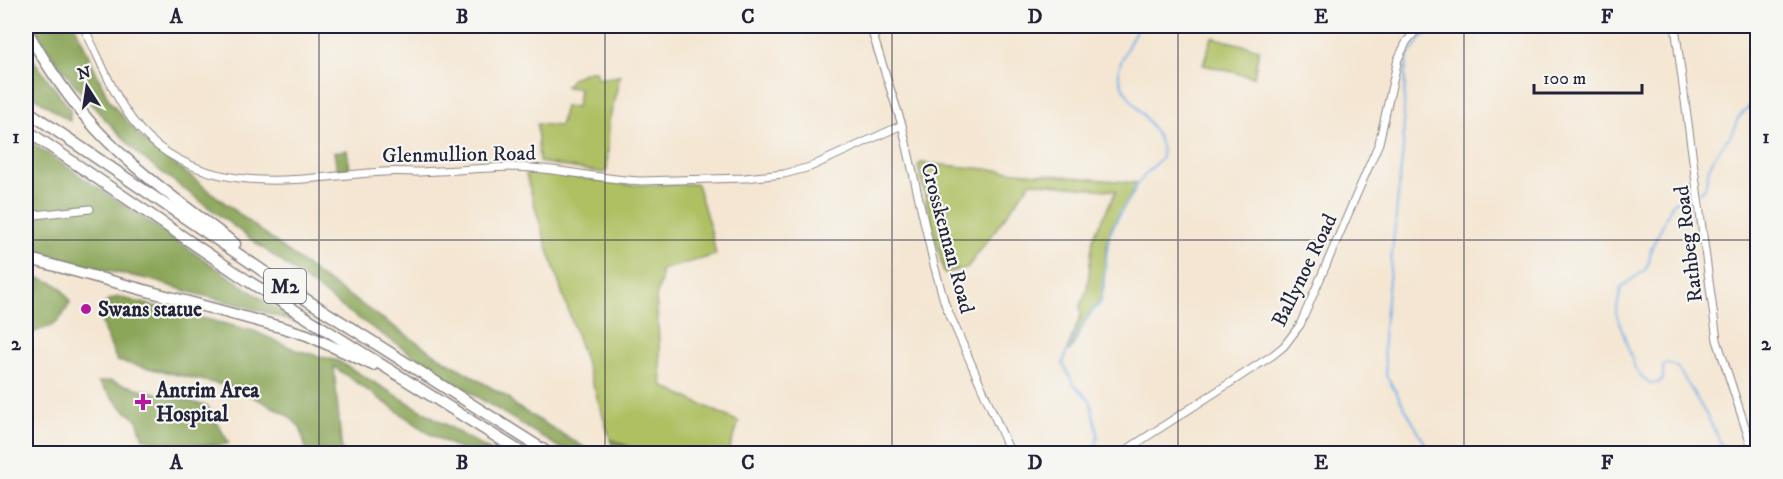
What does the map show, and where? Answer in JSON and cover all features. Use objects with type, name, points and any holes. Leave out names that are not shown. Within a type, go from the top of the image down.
[{"type":"highway","points":[[26,29],[42,59],[66,92],[97,130],[119,152],[159,187],[244,251],[291,290]]},
{"type":"highway","name":"M2","points":[[26,110],[291,290],[550,453]]},
{"type":"highway","name":"M2","points":[[26,130],[248,281],[524,453]]},
{"type":"highway","points":[[26,258],[285,328],[307,335],[398,375]]},
{"type":"street","name":"Glenmullion Road","points":[[83,26],[116,98],[141,130],[160,148],[190,166],[235,179],[282,180],[385,172],[509,167],[551,169],[641,181],[766,177],[810,167],[902,125]]},
{"type":"street","name":"Crosskennan Road","points":[[870,26],[902,125],[945,304],[1011,453]]},
{"type":"street","name":"Ballynoe Road","points":[[1120,453],[1273,355],[1296,331],[1329,262],[1379,143],[1398,59],[1407,41],[1420,26]]},
{"type":"street","name":"Rathbeg Road","points":[[1675,26],[1717,340],[1754,453]]},
{"type":"street","points":[[26,216],[90,209]]},
{"type":"green space","points":[[34,26],[75,26],[110,102],[141,138],[317,274],[433,353],[509,398],[514,405],[594,453],[568,453],[450,380],[343,308],[140,156],[89,102],[52,56]]},
{"type":"green space","points":[[1212,37],[1259,49],[1254,77],[1203,65]]},
{"type":"green space","points":[[26,50],[70,109],[70,121],[26,91]]},
{"type":"green space","points":[[589,71],[596,71],[597,79],[620,76],[609,122],[607,170],[604,173],[539,162],[537,124],[560,126],[565,106],[577,107],[579,88],[565,87],[572,78]]},
{"type":"green space","points":[[26,139],[298,323],[148,279],[93,268],[26,249]]},
{"type":"green space","points":[[347,150],[350,169],[337,171],[334,152]]},
{"type":"green space","points":[[921,163],[1137,183],[1111,229],[1100,300],[1069,351],[1067,350],[1081,315],[1080,306],[1087,290],[1093,238],[1116,191],[1031,182],[967,268],[944,273],[918,166]]},
{"type":"green space","points":[[533,171],[628,185],[697,184],[716,255],[661,270],[661,281],[656,297],[662,384],[666,388],[739,422],[728,453],[644,453],[610,439],[535,208],[526,174]]},
{"type":"green space","points":[[26,275],[57,285],[70,302],[62,316],[53,325],[26,334]]},
{"type":"green space","points":[[118,297],[254,331],[296,350],[338,361],[494,453],[467,453],[430,434],[334,367],[342,452],[339,454],[307,453],[300,427],[286,414],[236,388],[117,361],[100,314],[107,301]]},
{"type":"green space","points":[[110,381],[207,406],[229,443],[170,446],[143,438],[137,420],[122,408],[98,382]]},
{"type":"green space","points":[[610,439],[642,453],[614,453]]},
{"type":"waterway","points":[[1095,454],[1098,433],[1090,400],[1074,385],[1063,364],[1067,350],[1087,318],[1101,302],[1109,236],[1122,209],[1134,193],[1135,186],[1162,157],[1161,144],[1156,132],[1124,90],[1120,79],[1120,64],[1138,26]]},
{"type":"waterway","points":[[1431,26],[1408,56],[1405,72],[1403,149],[1383,337],[1386,375],[1431,454]]},
{"type":"waterway","points":[[1700,192],[1705,188],[1709,168],[1716,154],[1733,132],[1738,118],[1758,98]]},
{"type":"waterway","points":[[1695,193],[1673,203],[1651,249],[1645,270],[1621,287],[1616,313],[1635,368],[1641,376],[1650,383],[1658,383],[1663,379],[1663,366],[1667,363],[1676,366],[1711,424],[1724,454]]},
{"type":"place","name":"Swans statue","points":[[86,309]]},
{"type":"place","name":"Antrim Area Hospital","points":[[143,402]]}]
